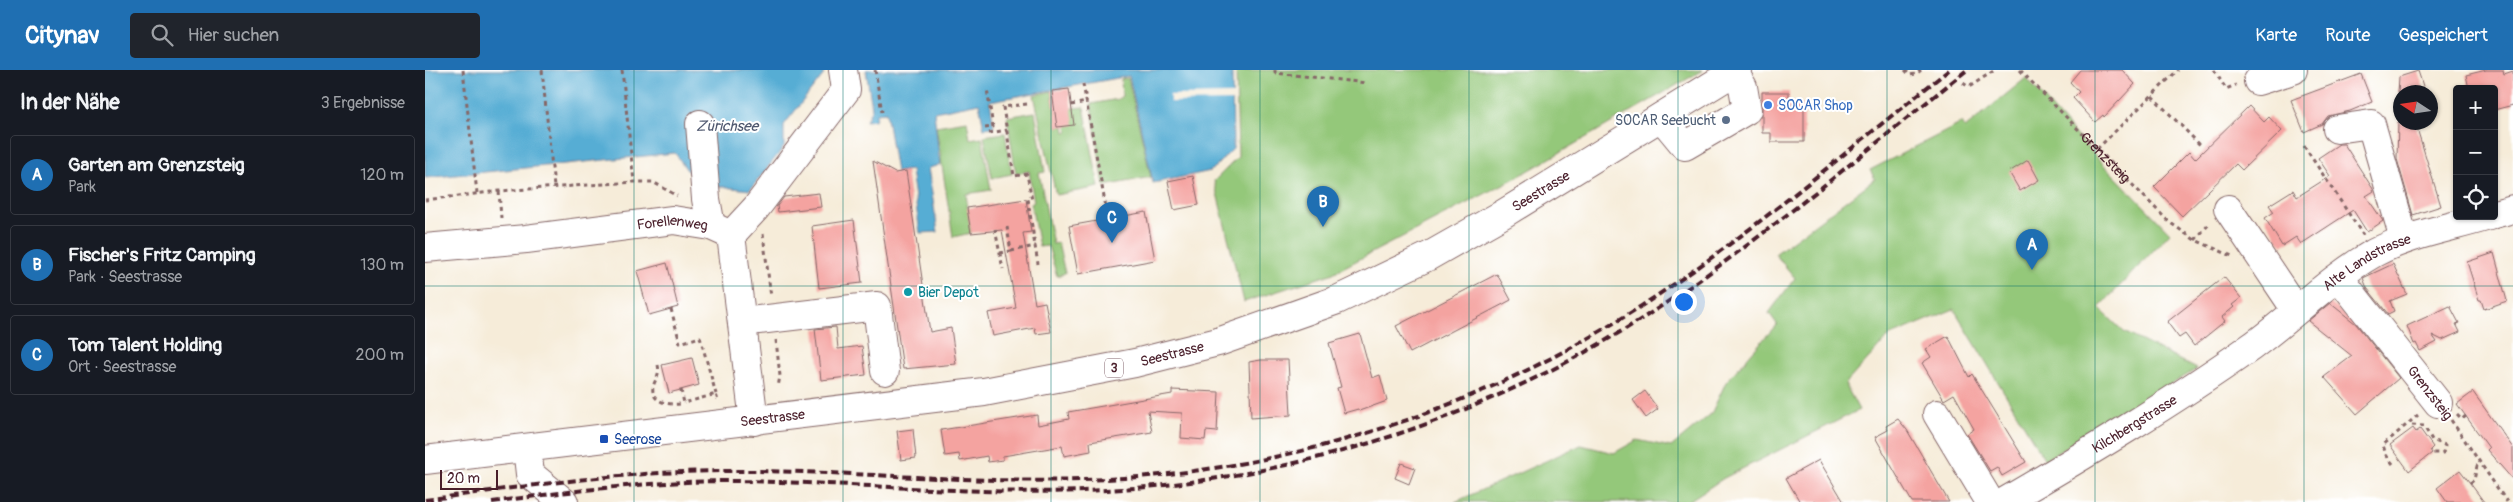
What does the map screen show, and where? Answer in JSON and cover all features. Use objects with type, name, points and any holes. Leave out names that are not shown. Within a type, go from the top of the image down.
[{"type":"main road","points":[[721,231],[756,208],[846,90],[843,70]]},
{"type":"main road","points":[[2258,81],[2293,70]]},
{"type":"main road","points":[[1661,117],[1685,146],[1747,110],[1743,87],[1735,71]]},
{"type":"main road","name":"Seestrasse","points":[[425,460],[984,392],[1135,363],[1260,328],[1337,300],[1429,256],[1503,214],[1735,71]]},
{"type":"main road","points":[[700,124],[705,199],[721,231],[741,322],[754,421]]},
{"type":"main road","points":[[2337,129],[2371,124],[2404,239]]},
{"type":"main road","name":"Alte Landstrasse","points":[[2498,213],[2513,208]]},
{"type":"main road","points":[[2228,209],[2296,310]]},
{"type":"main road","name":"Forellenweg","points":[[425,248],[515,240],[673,220],[692,221],[721,231]]},
{"type":"main road","name":"Alte Landstrasse","points":[[2262,340],[2339,276],[2375,253],[2404,239],[2474,220]]},
{"type":"main road","name":"Grenzsteig","points":[[2345,285],[2437,402]]},
{"type":"main road","points":[[741,322],[877,306],[885,371]]},
{"type":"main road","name":"Kilchbergstrasse","points":[[2004,502],[2198,384],[2262,340]]},
{"type":"main road","points":[[1937,414],[1990,502]]},
{"type":"main road","points":[[527,448],[530,474],[564,502]]},
{"type":"path","points":[[463,70],[477,193]]},
{"type":"path","points":[[542,70],[554,187]]},
{"type":"path","points":[[622,70],[634,182]]},
{"type":"path","points":[[875,70],[882,112]]},
{"type":"path","points":[[1275,70],[1275,73],[1367,83]]},
{"type":"path","points":[[1905,70],[1910,75],[1921,70]]},
{"type":"path","points":[[1963,83],[1969,88],[1995,70]]},
{"type":"path","name":"Grenzsteig","points":[[2020,70],[2169,222],[2195,240],[2205,228]]},
{"type":"path","points":[[2097,149],[2178,70]]},
{"type":"path","points":[[2214,70],[2226,89],[2228,88]]},
{"type":"path","points":[[1083,84],[1108,219]]},
{"type":"path","points":[[985,128],[993,126],[987,89]]},
{"type":"path","points":[[2152,96],[2202,146]]},
{"type":"path","points":[[1071,105],[1086,102]]},
{"type":"path","points":[[1027,104],[1003,107],[1014,176],[1027,174],[1032,200],[1029,201],[1038,264]]},
{"type":"path","points":[[994,127],[995,132]]},
{"type":"path","points":[[989,133],[1007,130]]},
{"type":"path","points":[[2304,146],[2375,253]]},
{"type":"path","points":[[425,199],[499,191],[653,182],[684,200]]},
{"type":"path","points":[[499,191],[515,240]]},
{"type":"path","points":[[1007,227],[1011,251]]},
{"type":"path","points":[[995,229],[1003,269]]},
{"type":"path","points":[[1000,253],[1035,246]]},
{"type":"path","points":[[671,309],[679,343],[700,337],[719,404]]},
{"type":"path","points":[[658,365],[660,371],[653,389],[656,398],[663,402],[678,405],[716,394]]},
{"type":"path","points":[[681,390],[684,403]]},
{"type":"path","points":[[2393,464],[2383,445],[2412,425],[2437,402]]},
{"type":"path","name":"Grenzsteig","points":[[2437,402],[2473,449],[2470,451],[2507,502]]},
{"type":"path","points":[[2412,425],[2424,426],[2429,437],[2445,445],[2443,452],[2433,453]]},
{"type":"path","points":[[2470,483],[2474,480],[2477,466],[2480,464]]},
{"type":"green space","points":[[1236,70],[1703,70],[1521,175],[1331,274],[1244,302],[1214,181],[1238,157]]},
{"type":"green space","points":[[1128,78],[1151,177],[1104,186],[1091,104],[1118,99],[1122,96],[1121,79]]},
{"type":"green space","points":[[2026,78],[2079,139],[2170,233],[2099,308],[2124,332],[2197,369],[2045,460],[1954,309],[1889,336],[1845,384],[1859,410],[1724,478],[1687,502],[1455,502],[1581,445],[1614,453],[1637,440],[1671,447],[1711,414],[1726,382],[1777,324],[1769,313],[1795,278],[1775,254],[1875,179],[1870,170],[1962,123],[1965,128]]},
{"type":"green space","points":[[1052,91],[1057,127],[1064,126],[1065,132],[1068,132],[1067,126],[1072,108],[1084,107],[1099,187],[1056,195],[1034,95]]},
{"type":"green space","points":[[1035,112],[1045,172],[1039,173],[1053,244],[1058,243],[1065,273],[1057,276],[1048,246],[1039,247],[1031,204],[1034,202],[1029,171],[1016,174],[1007,117]]},
{"type":"green space","points":[[967,121],[970,139],[982,137],[991,190],[966,194],[971,233],[953,237],[936,126]]},
{"type":"green space","points":[[1005,133],[1012,174],[992,178],[984,136]]},
{"type":"water","name":"Zürichsee","points":[[425,70],[820,70],[824,74],[784,125],[784,147],[750,190],[697,184],[697,175],[689,173],[675,153],[425,178]]},
{"type":"water","points":[[866,70],[1232,70],[1233,149],[1211,171],[1153,183],[1129,76],[990,101],[994,127],[984,128],[979,103],[934,112],[940,165],[928,168],[938,232],[920,233],[911,170],[896,172],[886,112],[877,113],[875,120],[866,121],[872,108]]},
{"type":"pier","points":[[1233,94],[1233,101],[1170,102],[1170,95]]},
{"type":"building","points":[[2080,70],[2122,70],[2135,84],[2104,117],[2103,115],[2095,122],[2073,98],[2079,92],[2070,82]]},
{"type":"building","points":[[2486,70],[2503,70],[2504,74],[2513,71],[2513,105],[2498,109],[2498,85],[2468,85],[2466,75]]},
{"type":"building","points":[[2418,71],[2423,85],[2398,85],[2399,77]]},
{"type":"building","points":[[2361,74],[2372,102],[2350,111],[2328,116],[2322,124],[2304,132],[2291,100]]},
{"type":"building","points":[[1069,89],[1074,125],[1057,127],[1052,91]]},
{"type":"building","points":[[1762,92],[1789,92],[1789,105],[1804,105],[1804,142],[1771,142],[1771,133],[1762,133]]},
{"type":"building","points":[[2249,106],[2264,122],[2269,117],[2282,131],[2242,170],[2236,164],[2182,216],[2154,187],[2189,152],[2195,159]]},
{"type":"building","points":[[2398,130],[2417,130],[2441,206],[2413,215],[2397,159]]},
{"type":"building","points":[[2339,144],[2344,144],[2373,189],[2374,191],[2366,196],[2383,221],[2367,232],[2353,210],[2301,244],[2296,237],[2282,246],[2265,218],[2274,212],[2269,205],[2293,190],[2297,197],[2330,176],[2318,158]]},
{"type":"building","points":[[2028,160],[2039,180],[2020,191],[2009,172]]},
{"type":"building","points":[[873,161],[895,173],[906,171],[930,332],[951,328],[956,364],[903,369]]},
{"type":"building","points":[[1193,176],[1199,205],[1174,210],[1168,181]]},
{"type":"building","points":[[819,193],[821,207],[778,212],[777,206],[784,197]]},
{"type":"building","points":[[1026,199],[1031,232],[1023,233],[1035,304],[1045,302],[1051,332],[1036,334],[1035,328],[993,336],[988,313],[1016,308],[1002,230],[971,233],[967,208]]},
{"type":"building","points":[[1146,212],[1155,260],[1078,274],[1069,226]]},
{"type":"building","points":[[854,220],[862,283],[819,288],[812,226]]},
{"type":"building","points":[[2494,253],[2507,301],[2484,309],[2481,300],[2479,300],[2467,262]]},
{"type":"building","points":[[667,263],[678,307],[649,315],[637,271]]},
{"type":"building","points":[[2393,264],[2407,294],[2390,301],[2394,311],[2388,314],[2367,288],[2363,278]]},
{"type":"building","points":[[1497,274],[1511,300],[1410,353],[1396,326]]},
{"type":"building","points":[[2224,277],[2241,298],[2222,317],[2225,321],[2194,346],[2185,334],[2179,338],[2167,322]]},
{"type":"building","points":[[2330,303],[2356,324],[2399,378],[2357,414],[2324,377],[2352,356],[2308,321]]},
{"type":"building","points":[[2450,306],[2459,323],[2456,324],[2460,332],[2442,340],[2432,335],[2437,342],[2420,351],[2416,343],[2414,344],[2407,326]]},
{"type":"building","points":[[836,327],[838,349],[862,346],[866,375],[821,380],[815,329]]},
{"type":"building","points":[[1360,334],[1372,378],[1380,375],[1387,401],[1359,411],[1358,409],[1344,413],[1337,388],[1341,387],[1329,343]]},
{"type":"building","points":[[1948,336],[1969,377],[1972,374],[2026,462],[2002,476],[1997,467],[1990,471],[1967,434],[1974,429],[1954,394],[1944,400],[1922,363],[1931,357],[1926,349]]},
{"type":"building","points":[[692,358],[699,385],[669,393],[662,365]]},
{"type":"building","points":[[1288,360],[1291,415],[1251,418],[1249,362]]},
{"type":"building","points":[[1172,390],[1219,392],[1217,432],[1206,431],[1205,440],[1181,438],[1182,413],[1148,411],[1152,432],[1090,442],[1091,451],[1064,456],[1062,446],[1003,456],[1003,460],[988,462],[987,456],[960,461],[959,454],[945,456],[941,430],[1037,415],[1038,425],[1069,419],[1068,412],[1172,394]]},
{"type":"building","points":[[1645,391],[1658,409],[1646,418],[1633,400]]},
{"type":"building","points":[[2473,392],[2513,448],[2513,480],[2487,450],[2489,448],[2457,404]]},
{"type":"building","points":[[1898,419],[1907,430],[1949,502],[1912,502],[1875,437],[1888,430],[1886,426]]},
{"type":"building","points":[[2413,428],[2416,432],[2420,429],[2433,447],[2430,450],[2432,453],[2409,471],[2390,445]]},
{"type":"building","points":[[913,429],[916,458],[901,460],[897,431]]},
{"type":"building","points":[[1819,460],[1844,502],[1800,502],[1786,478]]},
{"type":"building","points":[[1401,463],[1415,468],[1409,484],[1395,478]]},
{"type":"building","points":[[2460,470],[2484,502],[2447,502],[2437,488]]},
{"type":"railway","points":[[425,500],[576,480],[690,472],[778,471],[1025,481],[1124,478],[1191,471],[1258,460],[1324,445],[1390,426],[1454,403],[1576,345],[1635,310],[1676,283],[1756,224],[1949,70]]},
{"type":"railway","points":[[492,502],[611,487],[701,481],[1039,492],[1157,486],[1230,476],[1303,461],[1374,442],[1444,417],[1512,389],[1579,356],[1643,318],[1768,230],[1967,70]]},
{"type":"place","name":"SOCAR Shop","points":[[1768,105]]},
{"type":"place","name":"SOCAR Seebucht","points":[[1726,120]]},
{"type":"place","name":"Fischer's Fritz Camping","points":[[1323,227]]},
{"type":"place","name":"Tom Talent Holding","points":[[1112,243]]},
{"type":"place","name":"Garten am Grenzsteig","points":[[2032,270]]},
{"type":"place","name":"Bier Depot","points":[[908,292]]},
{"type":"place","name":"Seerose","points":[[604,439]]}]
